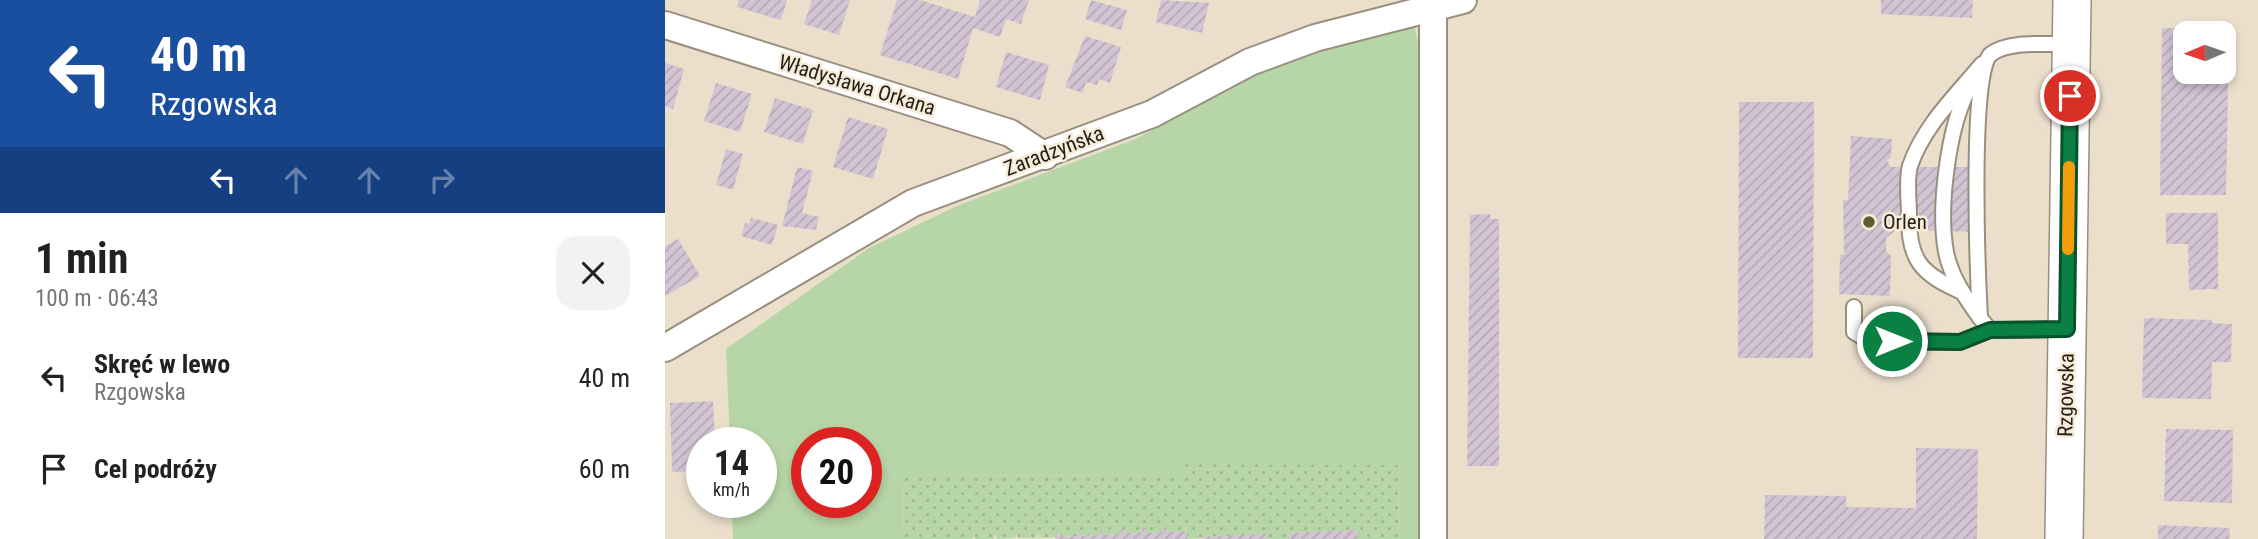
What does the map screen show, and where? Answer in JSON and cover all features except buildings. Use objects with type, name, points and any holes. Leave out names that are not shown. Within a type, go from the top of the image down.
[{"type":"main road","name":"Rzgowska","points":[[2064,539],[2072,0]]},
{"type":"street","name":"Zaradzyńska","points":[[665,348],[913,204],[1152,114],[1250,62],[1315,38],[1463,0]]},
{"type":"street","points":[[1433,7],[1433,539]]},
{"type":"street","name":"Władysława Orkana","points":[[665,25],[1010,133],[1045,156]]},
{"type":"lane","points":[[1962,292],[1942,283],[1918,264],[1909,231],[1909,168],[1935,121],[1983,63],[1999,49],[2071,44]]},
{"type":"lane","points":[[1983,63],[1956,117],[1946,167],[1946,251],[1962,292],[1990,330]]},
{"type":"lane","points":[[1980,318],[1978,108],[1983,63]]},
{"type":"lane","points":[[1854,307],[1854,332],[1869,341],[1960,342],[1990,330],[2067,329]]},
{"type":"green space","points":[[1415,27],[1419,50],[1422,539],[1398,539],[1399,465],[1185,465],[1186,476],[903,475],[904,539],[733,539],[732,518],[777,518],[777,427],[729,427],[726,349],[869,248],[959,205],[1133,140],[1303,51]]},
{"type":"green space","points":[[1185,464],[1399,465],[1398,539],[1357,539],[1357,530],[1289,533],[1289,539],[1267,539],[1266,534],[1187,539],[1186,526],[1185,531],[1167,532],[1164,527],[1164,532],[1146,533],[1143,528],[1143,533],[1125,533],[1122,529],[1122,534],[1103,535],[1100,530],[1100,535],[1082,536],[1079,531],[1079,536],[1061,537],[1058,532],[1058,537],[1039,538],[1039,533],[1036,538],[1018,538],[1017,534],[1015,538],[997,539],[996,535],[993,539],[975,539],[975,536],[972,539],[904,539],[903,475],[1185,476]]},
{"type":"slow traffic","points":[[2068,249],[2069,167]]},
{"type":"place","name":"Orlen","points":[[1869,222]]},
{"type":"route","points":[[1892,341],[1960,342],[1990,330],[2067,329],[2070,96]]}]
